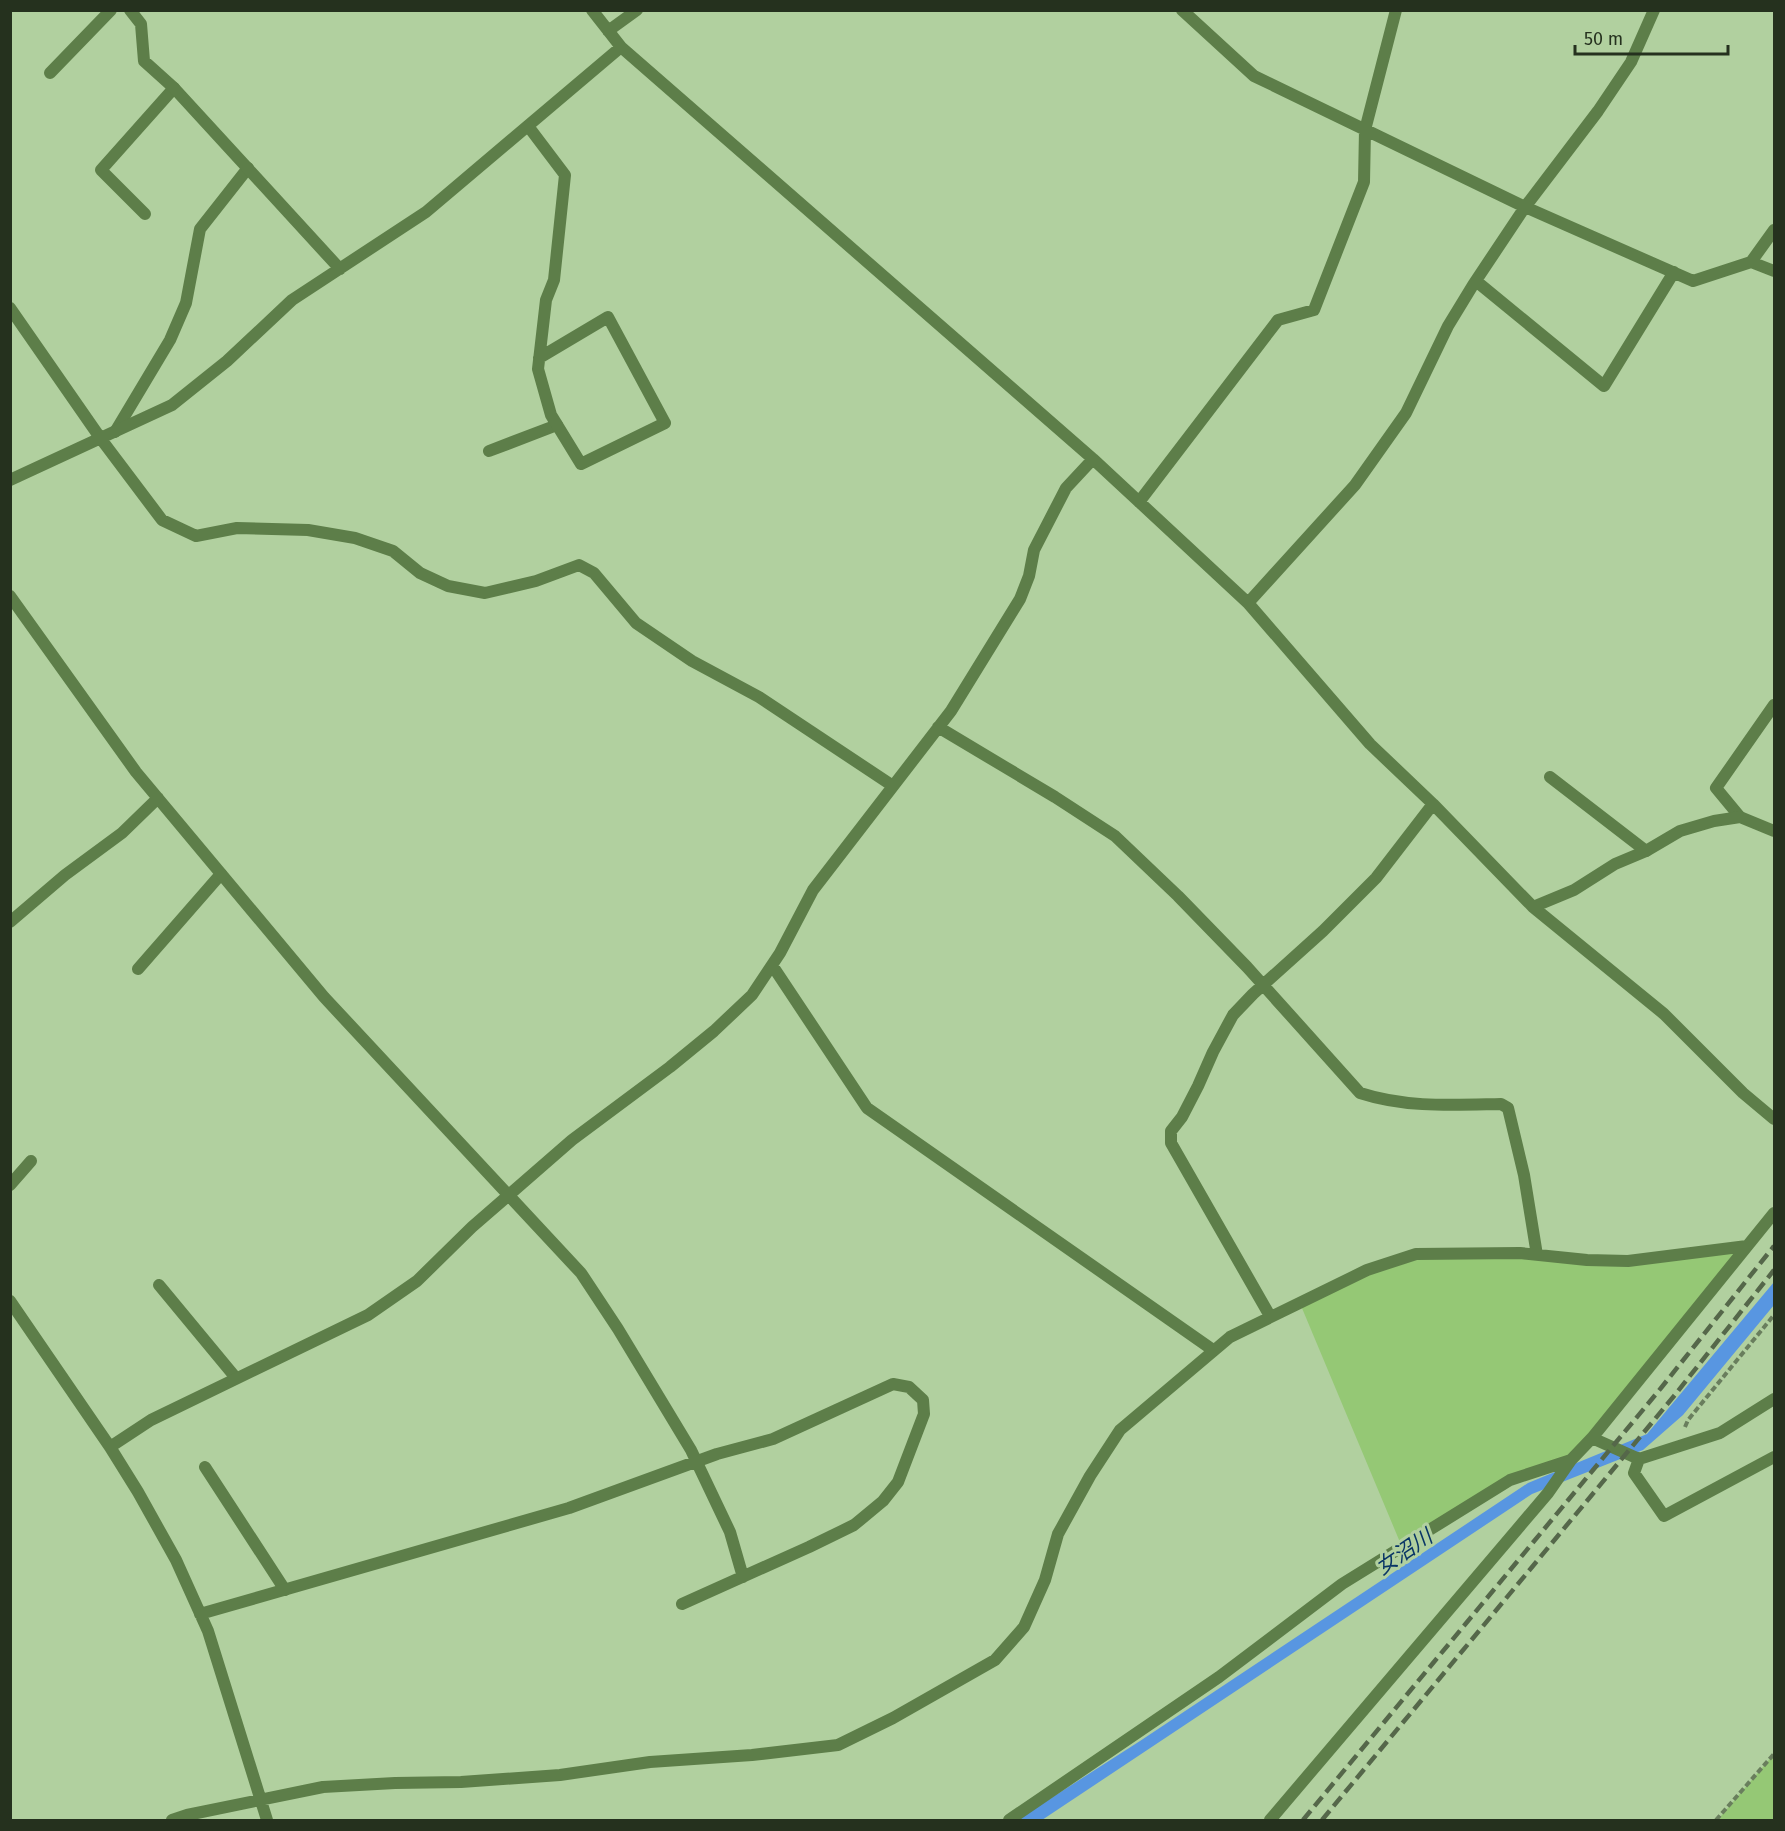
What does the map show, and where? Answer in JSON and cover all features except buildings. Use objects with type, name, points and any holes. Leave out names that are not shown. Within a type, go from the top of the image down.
[{"type":"street","points":[[51,73],[111,10]]},
{"type":"street","points":[[130,10],[141,24],[144,61],[174,88],[340,269]]},
{"type":"street","points":[[592,10],[621,47],[1093,459],[1248,603],[1370,744],[1433,804],[1533,907],[1664,1014],[1743,1092],[1774,1119]]},
{"type":"street","points":[[608,31],[638,10]]},
{"type":"street","points":[[1182,10],[1254,76],[1525,207],[1693,281],[1751,262],[1774,230]]},
{"type":"street","points":[[1138,501],[1278,320],[1314,310],[1364,182],[1365,130],[1396,10]]},
{"type":"street","points":[[1248,603],[1355,485],[1406,413],[1448,326],[1525,207],[1618,82],[1654,10]]},
{"type":"street","points":[[10,480],[172,405],[227,361],[291,300],[426,212],[621,47]]},
{"type":"street","points":[[145,214],[101,170],[174,88]]},
{"type":"street","points":[[528,126],[565,175],[554,280],[546,300],[538,369],[551,415],[581,464],[664,423],[608,317],[540,358]]},
{"type":"street","points":[[116,432],[170,340],[186,303],[200,229],[248,168]]},
{"type":"street","points":[[1751,262],[1774,271]]},
{"type":"street","points":[[1476,281],[1604,386],[1674,272]]},
{"type":"street","points":[[10,308],[101,439],[162,520],[196,536],[249,528],[308,530],[355,538],[393,551],[420,573],[448,586],[485,593],[536,580],[579,565],[594,573],[636,623],[692,661],[759,697],[893,786]]},
{"type":"street","points":[[489,451],[557,425]]},
{"type":"street","points":[[110,1447],[151,1420],[368,1315],[417,1281],[472,1227],[572,1140],[670,1067],[714,1031],[752,995],[772,965],[813,890],[951,711],[1020,599],[1029,576],[1034,550],[1066,488],[1093,459]]},
{"type":"street","points":[[10,596],[136,772],[324,997],[581,1274],[618,1329],[696,1461],[730,1532],[743,1577]]},
{"type":"street","points":[[1774,705],[1716,788],[1740,817],[1774,831]]},
{"type":"street","points":[[938,728],[1055,797],[1115,836],[1178,896],[1264,985],[1360,1093],[1376,1099],[1428,1106],[1501,1104],[1508,1108],[1524,1175],[1537,1255]]},
{"type":"street","points":[[1550,777],[1646,851]]},
{"type":"street","points":[[10,922],[65,875],[122,833],[158,798]]},
{"type":"street","points":[[1270,1316],[1171,1143],[1171,1131],[1193,1097],[1212,1052],[1233,1016],[1376,878],[1433,804]]},
{"type":"street","points":[[1533,907],[1574,890],[1615,864],[1646,851],[1680,831],[1714,821],[1740,817]]},
{"type":"street","points":[[138,969],[221,874]]},
{"type":"street","points":[[772,965],[867,1108],[1213,1350]]},
{"type":"street","points":[[10,1185],[31,1161]]},
{"type":"street","points":[[1270,1821],[1548,1493],[1571,1460],[1592,1438],[1774,1214]]},
{"type":"street","points":[[172,1821],[187,1815],[323,1787],[549,1776],[650,1762],[752,1755],[838,1745],[893,1718],[995,1660],[1024,1627],[1046,1580],[1058,1534],[1090,1476],[1120,1430],[1230,1337],[1367,1270],[1416,1254],[1520,1253],[1587,1260],[1628,1261],[1747,1246]]},
{"type":"street","points":[[159,1285],[236,1378]]},
{"type":"street","points":[[10,1301],[110,1447],[176,1560],[208,1631],[267,1821]]},
{"type":"street","points":[[200,1614],[569,1508],[696,1461],[773,1439],[893,1384],[909,1388],[923,1401],[924,1414],[898,1482],[884,1501],[854,1525],[681,1604]]},
{"type":"street","points":[[1592,1438],[1638,1459],[1720,1433],[1774,1400]]},
{"type":"street","points":[[1638,1459],[1634,1473],[1664,1516],[1774,1457]]},
{"type":"street","points":[[1009,1821],[1219,1677],[1342,1584],[1510,1480],[1571,1460]]},
{"type":"street","points":[[205,1467],[285,1590]]},
{"type":"path","points":[[1675,1448],[1688,1420],[1774,1315]]},
{"type":"path","points":[[1716,1821],[1774,1754]]},
{"type":"green space","points":[[1747,1246],[1571,1460],[1510,1480],[1402,1547],[1299,1301],[1416,1254],[1587,1260]]},
{"type":"green space","points":[[1774,1754],[1774,1820],[1715,1820],[1721,1816]]},
{"type":"water","points":[[1774,1282],[1774,1305],[1683,1415],[1643,1450],[1532,1494],[1042,1820],[1017,1820],[1528,1483],[1647,1434]]},
{"type":"railway","points":[[1303,1820],[1661,1388],[1774,1246]]},
{"type":"railway","points":[[1322,1820],[1674,1396],[1774,1270]]},
{"type":"water label","name":"女沼川","points":[[1404,1552]]}]
